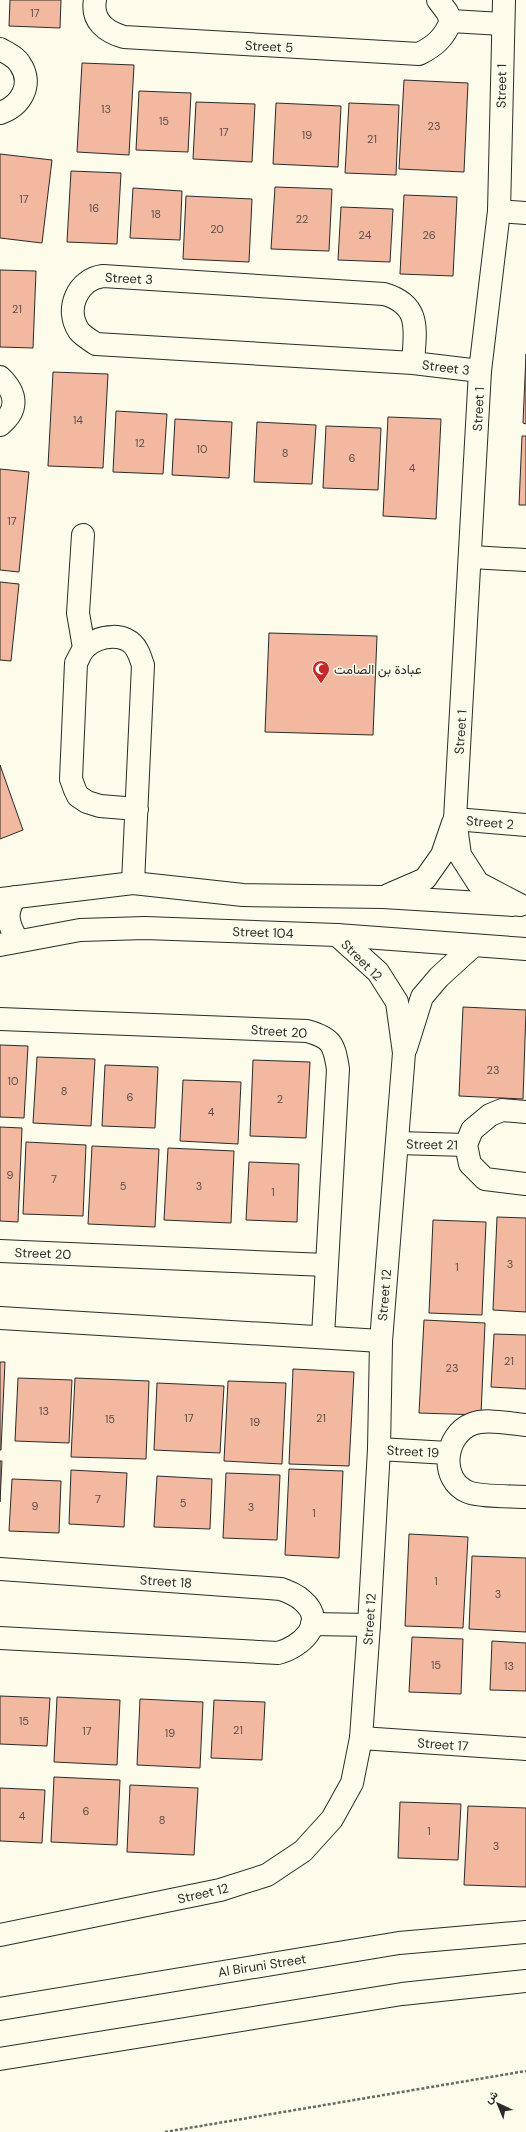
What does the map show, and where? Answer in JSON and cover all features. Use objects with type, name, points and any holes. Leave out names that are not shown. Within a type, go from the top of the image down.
[{"type":"street","name":"Street 5","points":[[95,0],[95,13],[104,28],[109,33],[124,37],[140,38],[419,54],[438,42],[446,32],[451,21]]},
{"type":"street","points":[[438,0],[448,12],[451,21],[502,24]]},
{"type":"street","name":"Street 1","points":[[504,0],[502,24],[498,211],[480,371],[471,557],[455,819],[460,855],[478,882],[523,905]]},
{"type":"street","points":[[0,49],[20,63],[26,82],[22,96],[16,105],[0,112]]},
{"type":"street","points":[[498,211],[526,213]]},
{"type":"street","name":"Street 3","points":[[413,363],[415,321],[411,311],[403,302],[384,294],[103,276],[87,281],[80,288],[72,308],[74,320],[80,332],[96,344],[413,363],[480,371]]},
{"type":"street","points":[[0,377],[9,386],[13,395],[14,408],[8,419],[0,425]]},
{"type":"street","points":[[83,535],[78,613],[84,648]]},
{"type":"street","points":[[471,557],[526,564]]},
{"type":"street","points":[[133,883],[137,809],[143,665],[137,650],[129,642],[120,638],[107,636],[95,640],[84,648],[76,663],[70,778],[78,796],[87,802],[100,806],[137,809]]},
{"type":"street","name":"Street 1","points":[[383,897],[425,879],[442,855],[455,819]]},
{"type":"street","name":"Street 2","points":[[455,819],[526,825]]},
{"type":"street","points":[[9,943],[10,929],[8,920],[10,905],[8,898],[133,883],[243,894],[383,897],[523,905]]},
{"type":"street","name":"Street 104","points":[[9,943],[80,930],[145,928],[337,935],[526,949]]},
{"type":"street","name":"Street 12","points":[[0,1935],[220,1890],[267,1875],[303,1851],[332,1819],[352,1783],[361,1738],[379,1449],[381,1341],[404,1053],[396,1002],[378,972],[337,935]]},
{"type":"street","name":"Street 12","points":[[404,1053],[422,997],[439,977],[473,946]]},
{"type":"street","name":"Street 20","points":[[0,1019],[307,1031],[330,1040],[335,1052],[338,1069],[323,1336]]},
{"type":"street","name":"Street 21","points":[[526,1112],[502,1110],[490,1115],[472,1130],[466,1145],[470,1164],[485,1179],[526,1184]]},
{"type":"street","name":"Street 21","points":[[398,1143],[466,1145]]},
{"type":"street","name":"Street 20","points":[[0,1251],[326,1265]]},
{"type":"street","points":[[0,1318],[323,1336],[381,1341]]},
{"type":"street","name":"Street 19","points":[[526,1425],[479,1422],[472,1424],[460,1433],[448,1453],[449,1470],[460,1487],[469,1492],[526,1497]]},
{"type":"street","name":"Street 19","points":[[379,1449],[448,1453]]},
{"type":"street","name":"Street 18","points":[[0,1569],[281,1589],[304,1602],[311,1610],[312,1624]]},
{"type":"street","points":[[0,1638],[278,1654],[297,1646],[309,1633],[312,1624],[369,1625]]},
{"type":"street","name":"Street 17","points":[[361,1738],[526,1749]]},
{"type":"street","name":"Al Biruni Street","points":[[0,2009],[398,1943],[526,1932]]},
{"type":"street","points":[[0,2058],[402,1994],[526,1981]]},
{"type":"path","points":[[165,2132],[526,2071]]},
{"type":"building","points":[[10,0],[61,0],[60,28],[9,26]]},
{"type":"building","points":[[82,63],[134,65],[129,155],[77,152]]},
{"type":"building","points":[[404,80],[468,83],[464,172],[399,169]]},
{"type":"building","points":[[139,91],[191,93],[188,152],[136,150]]},
{"type":"building","points":[[196,102],[255,104],[252,162],[193,159]]},
{"type":"building","points":[[276,103],[341,106],[338,167],[273,164]]},
{"type":"building","points":[[349,103],[399,105],[396,175],[345,173]]},
{"type":"building","points":[[0,154],[52,160],[42,243],[0,238]]},
{"type":"building","points":[[71,171],[121,173],[117,244],[67,242]]},
{"type":"building","points":[[275,187],[332,189],[329,251],[271,249]]},
{"type":"building","points":[[133,188],[182,191],[180,240],[130,238]]},
{"type":"building","points":[[404,195],[457,197],[453,276],[400,274]]},
{"type":"building","points":[[186,196],[252,199],[249,262],[183,259]]},
{"type":"building","points":[[341,207],[393,209],[390,262],[338,260]]},
{"type":"building","points":[[0,270],[36,271],[33,348],[0,347]]},
{"type":"building","points":[[526,354],[526,424],[523,423]]},
{"type":"building","points":[[53,372],[108,374],[103,468],[48,466]]},
{"type":"building","points":[[116,411],[167,414],[163,474],[113,472]]},
{"type":"building","points":[[388,417],[441,419],[436,519],[383,516]]},
{"type":"building","points":[[175,419],[232,422],[229,478],[172,475]]},
{"type":"building","points":[[257,422],[316,425],[312,484],[254,482]]},
{"type":"building","points":[[326,426],[381,428],[378,490],[323,488]]},
{"type":"building","points":[[522,436],[526,436],[526,505],[519,505]]},
{"type":"building","points":[[0,469],[29,472],[19,572],[0,570]]},
{"type":"building","points":[[0,582],[19,584],[11,661],[0,660]]},
{"type":"building","name":"عبادة بن الصامت","points":[[269,633],[377,636],[373,735],[265,732]]},
{"type":"building","points":[[0,765],[23,830],[0,839]]},
{"type":"building","points":[[463,1007],[526,1010],[523,1099],[459,1096]]},
{"type":"building","points":[[0,1045],[28,1046],[24,1118],[0,1117]]},
{"type":"building","points":[[37,1057],[95,1059],[91,1126],[33,1123]]},
{"type":"building","points":[[253,1060],[310,1062],[306,1138],[250,1136]]},
{"type":"building","points":[[105,1065],[158,1067],[155,1128],[102,1126]]},
{"type":"building","points":[[183,1080],[241,1082],[238,1144],[180,1141]]},
{"type":"building","points":[[0,1127],[22,1128],[18,1222],[0,1221]]},
{"type":"building","points":[[26,1142],[86,1145],[83,1216],[23,1214]]},
{"type":"building","points":[[92,1146],[159,1149],[155,1227],[88,1224]]},
{"type":"building","points":[[168,1148],[234,1151],[231,1223],[164,1220]]},
{"type":"building","points":[[249,1162],[299,1164],[297,1222],[246,1220]]},
{"type":"building","points":[[497,1217],[526,1218],[526,1312],[493,1310]]},
{"type":"building","points":[[433,1220],[486,1222],[482,1315],[429,1313]]},
{"type":"building","points":[[424,1320],[485,1323],[481,1415],[419,1413]]},
{"type":"building","points":[[494,1334],[526,1335],[526,1389],[491,1387]]},
{"type":"building","points":[[0,1362],[5,1362],[1,1450],[0,1450]]},
{"type":"building","points":[[293,1369],[354,1372],[349,1466],[289,1464]]},
{"type":"building","points":[[18,1378],[72,1380],[69,1443],[15,1441]]},
{"type":"building","points":[[75,1378],[149,1381],[146,1459],[71,1457]]},
{"type":"building","points":[[228,1381],[286,1383],[282,1464],[224,1461]]},
{"type":"building","points":[[157,1383],[224,1386],[220,1453],[154,1450]]},
{"type":"building","points":[[0,1461],[2,1461],[0,1502]]},
{"type":"building","points":[[289,1469],[343,1471],[339,1558],[285,1555]]},
{"type":"building","points":[[71,1470],[127,1473],[124,1527],[69,1524]]},
{"type":"building","points":[[226,1473],[280,1475],[277,1540],[223,1538]]},
{"type":"building","points":[[157,1476],[212,1479],[210,1529],[154,1527]]},
{"type":"building","points":[[12,1479],[61,1481],[59,1533],[9,1531]]},
{"type":"building","points":[[409,1534],[468,1537],[463,1628],[405,1626]]},
{"type":"building","points":[[472,1556],[526,1558],[526,1632],[469,1629]]},
{"type":"building","points":[[412,1637],[463,1639],[461,1694],[409,1692]]},
{"type":"building","points":[[492,1641],[526,1643],[526,1691],[490,1690]]},
{"type":"building","points":[[0,1696],[50,1698],[47,1746],[0,1744]]},
{"type":"building","points":[[57,1697],[120,1700],[117,1765],[54,1762]]},
{"type":"building","points":[[140,1699],[203,1702],[200,1768],[137,1765]]},
{"type":"building","points":[[214,1700],[265,1702],[262,1760],[211,1758]]},
{"type":"building","points":[[54,1777],[120,1780],[117,1845],[51,1842]]},
{"type":"building","points":[[130,1785],[198,1788],[194,1855],[127,1852]]},
{"type":"building","points":[[0,1788],[45,1790],[42,1843],[0,1841]]},
{"type":"building","points":[[400,1802],[461,1804],[458,1860],[398,1858]]},
{"type":"building","points":[[468,1806],[526,1808],[526,1887],[464,1885]]},
{"type":"place","name":"عبادة بن الصامت","points":[[321,684]]}]
